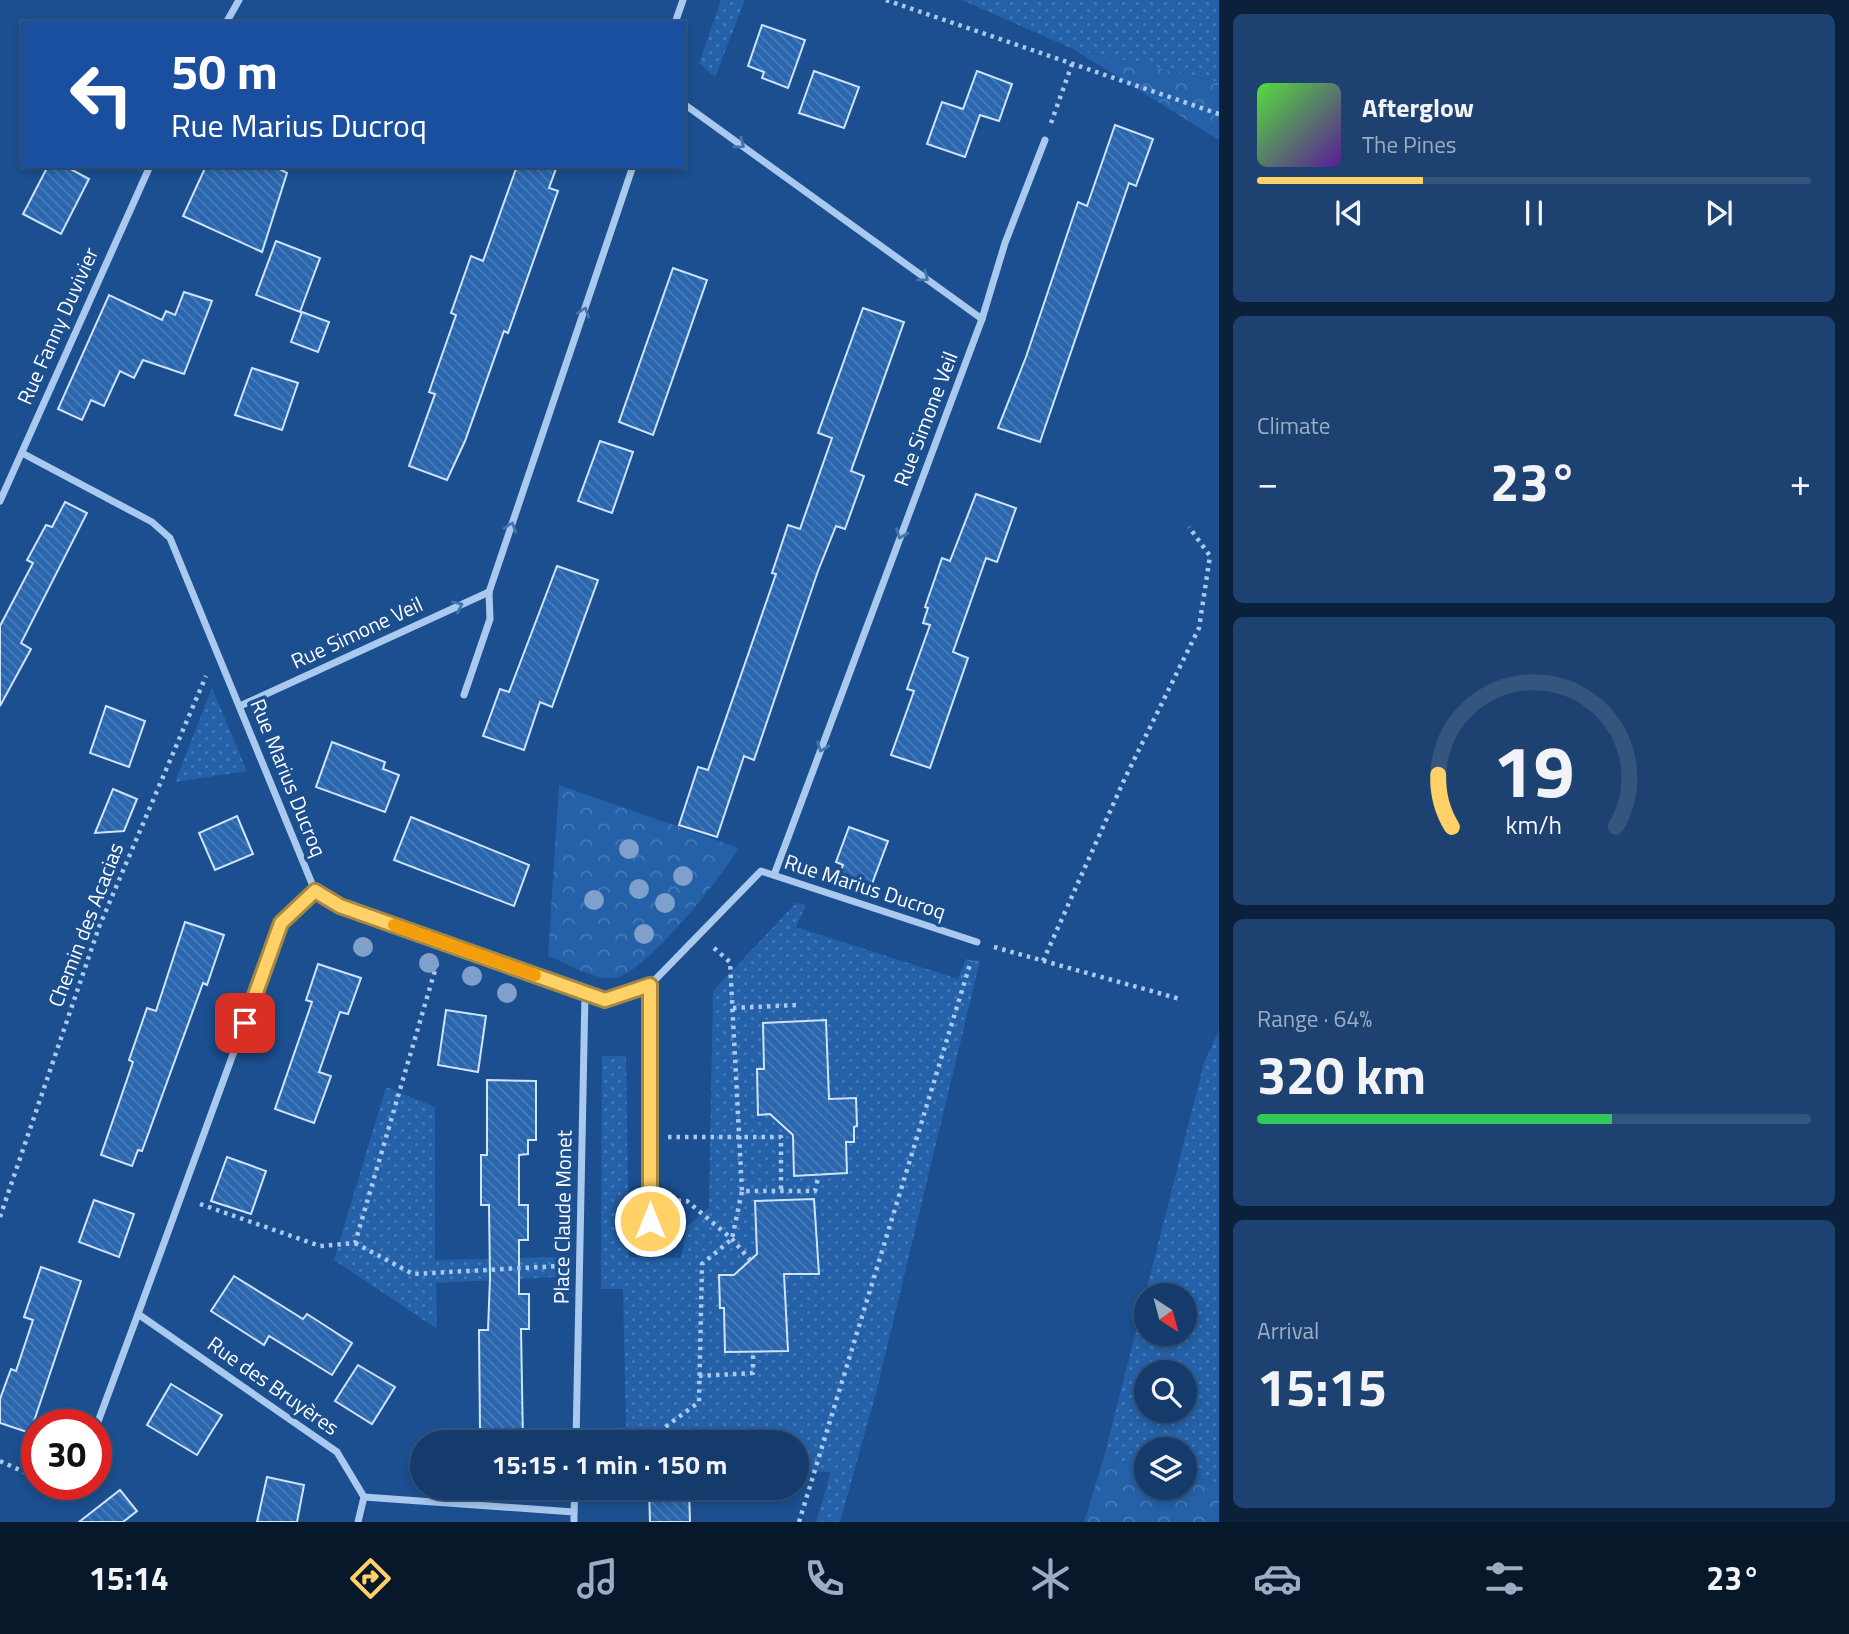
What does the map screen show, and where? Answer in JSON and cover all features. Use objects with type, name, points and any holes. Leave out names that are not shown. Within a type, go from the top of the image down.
[{"type":"street","points":[[227,21],[239,0]]},
{"type":"street","points":[[676,21],[683,0]]},
{"type":"street","points":[[686,105],[982,319]]},
{"type":"street","name":"Rue Simone Veil","points":[[774,875],[982,319],[1005,243],[1045,140]]},
{"type":"street","name":"Rue Fanny Duvivier","points":[[0,501],[149,168]]},
{"type":"street","points":[[464,695],[490,619],[489,592],[632,168]]},
{"type":"street","name":"Rue Marius Ducroq","points":[[22,453],[161,529],[179,556],[315,891],[340,906],[605,1000],[650,985],[761,871],[977,942]]},
{"type":"street","name":"Rue Simone Veil","points":[[240,706],[489,592]]},
{"type":"street","points":[[103,1409],[281,923],[315,891]]},
{"type":"street","points":[[650,985],[650,1244]]},
{"type":"street","name":"Place Claude Monet","points":[[576,1430],[585,993]]},
{"type":"street","name":"Rue des Bruyères","points":[[138,1314],[337,1452],[364,1497]]},
{"type":"street","points":[[358,1522],[364,1497],[574,1512]]},
{"type":"street","points":[[574,1500],[574,1522]]},
{"type":"path","points":[[887,0],[1219,114]]},
{"type":"path","points":[[1045,140],[1072,64]]},
{"type":"path","points":[[1043,961],[1125,778],[1199,628],[1210,556],[1189,527]]},
{"type":"path","name":"Chemin des Acacias","points":[[0,1217],[99,927],[217,649]]},
{"type":"path","points":[[661,1430],[698,1402],[702,1264],[732,1239],[742,1191],[730,962],[699,934]]},
{"type":"path","points":[[355,1243],[443,942]]},
{"type":"path","points":[[799,1522],[977,942],[1180,999]]},
{"type":"path","points":[[733,1008],[797,1005]]},
{"type":"path","points":[[650,1138],[781,1137],[780,1191]]},
{"type":"path","points":[[742,1191],[815,1191],[818,1174]]},
{"type":"path","points":[[180,1197],[320,1246],[355,1243],[413,1274],[580,1265]]},
{"type":"path","points":[[650,1198],[687,1201],[732,1239],[750,1260]]},
{"type":"path","points":[[699,1377],[753,1373],[753,1352]]},
{"type":"path","points":[[0,1461],[21,1471]]},
{"type":"green space","points":[[721,0],[745,0],[715,77],[699,63]]},
{"type":"green space","points":[[962,0],[1219,0],[1219,82],[1073,49]]},
{"type":"green space","points":[[1073,49],[1219,82],[1219,140]]},
{"type":"green space","points":[[212,688],[247,771],[175,782]]},
{"type":"green space","points":[[559,785],[739,848],[717,880],[663,943],[628,973],[614,978],[589,974],[548,956]]},
{"type":"green space","points":[[796,903],[806,905],[796,927],[958,979],[966,959],[980,961],[876,1393],[840,1522],[816,1522],[831,1472],[809,1471],[809,1430],[601,1430],[626,1427],[623,1289],[601,1289],[602,1056],[626,1056],[629,1257],[681,1258],[687,1226],[709,1208],[713,991]]},
{"type":"green space","points":[[1219,1030],[1219,1483],[1197,1478],[1197,1437],[1134,1437],[1134,1463],[1104,1457],[1134,1339],[1134,1346],[1197,1346],[1197,1283],[1148,1283],[1204,1063]]},
{"type":"green space","points":[[386,1087],[435,1107],[435,1260],[557,1257],[556,1277],[436,1283],[437,1329],[334,1260]]},
{"type":"green space","points":[[1104,1457],[1134,1463],[1134,1500],[1197,1500],[1197,1478],[1219,1483],[1219,1522],[1084,1522]]},
{"type":"building","points":[[762,25],[805,40],[788,88],[762,78],[764,72],[748,66]]},
{"type":"building","points":[[814,71],[859,87],[844,128],[799,113]]},
{"type":"building","points":[[977,71],[1012,84],[999,121],[980,115],[965,157],[927,144],[942,102],[963,109]]},
{"type":"building","points":[[1115,125],[1153,139],[1136,186],[1129,183],[1040,442],[998,428],[1026,357],[1078,202],[1087,206]]},
{"type":"building","points":[[47,168],[69,168],[89,179],[61,234],[23,214]]},
{"type":"building","points":[[205,168],[278,168],[287,173],[262,252],[183,216]]},
{"type":"building","points":[[516,168],[556,168],[549,188],[558,191],[508,333],[504,331],[465,441],[447,480],[409,466],[435,394],[429,392],[456,315],[451,313],[471,256],[483,261]]},
{"type":"building","points":[[276,241],[320,258],[300,312],[256,295]]},
{"type":"building","points":[[673,268],[707,280],[653,435],[619,422]]},
{"type":"building","points":[[184,292],[212,301],[184,374],[143,360],[134,378],[120,371],[104,406],[91,400],[82,420],[58,409],[109,295],[162,320],[166,311],[175,315]]},
{"type":"building","points":[[863,308],[904,322],[851,471],[864,476],[845,529],[836,526],[818,571],[754,760],[744,756],[717,837],[679,825],[698,767],[708,770],[776,574],[772,573],[788,525],[800,529],[832,438],[818,433]]},
{"type":"building","points":[[302,312],[329,322],[318,352],[291,342]]},
{"type":"building","points":[[252,368],[298,383],[282,430],[235,415]]},
{"type":"building","points":[[600,441],[633,452],[612,513],[578,501]]},
{"type":"building","points":[[976,494],[1016,508],[997,562],[986,558],[953,652],[968,658],[930,768],[891,755],[914,691],[907,689],[930,625],[923,623],[928,608],[925,607],[942,558],[950,561]]},
{"type":"building","points":[[65,502],[87,513],[21,643],[31,649],[0,706],[0,626],[33,563],[27,560],[46,525],[52,527]]},
{"type":"building","points":[[557,566],[598,580],[552,707],[540,702],[524,750],[483,736],[500,689],[509,692]]},
{"type":"building","points":[[106,706],[145,721],[129,767],[90,753]]},
{"type":"building","points":[[332,742],[385,762],[383,769],[399,775],[385,812],[316,787]]},
{"type":"building","points":[[113,789],[137,799],[124,831],[95,833]]},
{"type":"building","points":[[237,816],[253,854],[215,870],[199,833]]},
{"type":"building","points":[[411,817],[529,865],[514,906],[394,860]]},
{"type":"building","points":[[849,827],[888,841],[870,889],[838,878],[843,865],[836,862]]},
{"type":"building","points":[[185,922],[224,935],[207,985],[203,983],[142,1151],[138,1150],[132,1166],[101,1155],[133,1062],[129,1060],[147,1008],[156,1011]]},
{"type":"building","points":[[318,964],[361,978],[348,1014],[340,1012],[319,1072],[331,1076],[314,1123],[275,1109],[312,1002],[306,1000]]},
{"type":"building","points":[[446,1010],[486,1016],[478,1072],[438,1065]]},
{"type":"building","points":[[826,1020],[829,1099],[856,1098],[857,1126],[854,1127],[854,1142],[846,1142],[847,1173],[794,1176],[793,1135],[770,1114],[758,1115],[757,1069],[764,1069],[763,1023]]},
{"type":"building","points":[[487,1080],[536,1081],[536,1140],[528,1140],[528,1154],[519,1155],[519,1205],[528,1205],[528,1240],[519,1240],[519,1294],[529,1294],[529,1329],[521,1329],[523,1430],[480,1429],[479,1330],[488,1330],[490,1278],[489,1205],[481,1205],[481,1155],[487,1155]]},
{"type":"building","points":[[227,1157],[266,1171],[251,1214],[211,1201]]},
{"type":"building","points":[[814,1199],[819,1274],[784,1274],[788,1351],[725,1352],[724,1308],[720,1308],[719,1275],[734,1275],[757,1254],[755,1201]]},
{"type":"building","points":[[94,1200],[134,1214],[119,1257],[79,1242]]},
{"type":"building","points":[[41,1267],[81,1281],[38,1409],[21,1409],[21,1430],[0,1423],[0,1399],[11,1369],[16,1371],[33,1320],[24,1317]]},
{"type":"building","points":[[234,1276],[303,1319],[307,1314],[352,1343],[332,1375],[269,1336],[264,1345],[211,1311]]},
{"type":"building","points":[[358,1365],[395,1387],[372,1424],[335,1401]]},
{"type":"building","points":[[171,1384],[222,1415],[197,1455],[147,1425]]},
{"type":"building","points":[[267,1477],[304,1485],[297,1522],[257,1522]]},
{"type":"building","points":[[120,1490],[137,1511],[123,1522],[79,1522],[107,1500],[112,1500],[112,1496]]},
{"type":"building","points":[[649,1500],[689,1500],[690,1522],[650,1522]]},
{"type":"slow traffic","points":[[394,925],[535,975]]},
{"type":"route","points":[[245,1023],[281,923],[315,891],[340,906],[605,1000],[628,995],[650,985],[650,1221]]}]
